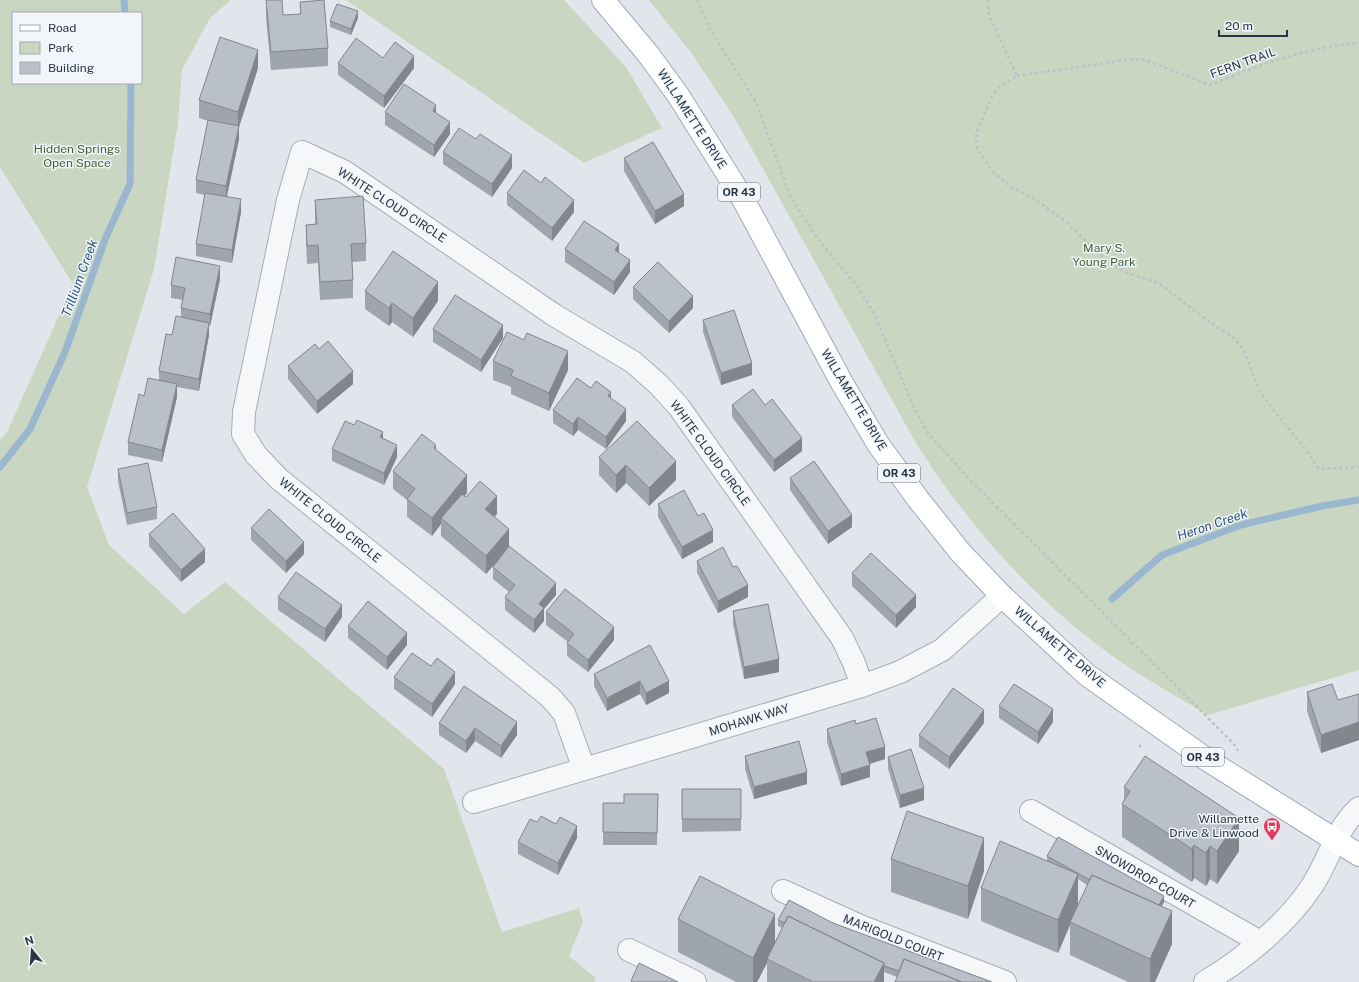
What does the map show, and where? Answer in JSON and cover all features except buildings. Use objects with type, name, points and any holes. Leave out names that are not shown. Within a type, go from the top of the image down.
[{"type":"main road","name":"WILLAMETTE DRIVE","points":[[603,0],[653,60],[719,158],[768,245],[842,383],[878,444],[918,499],[961,553],[1002,596],[1062,653],[1098,683],[1209,761],[1359,855]]},
{"type":"street","name":"WHITE CLOUD CIRCLE","points":[[584,769],[564,713],[550,697],[279,478],[256,455],[244,434],[244,412],[288,200],[302,152],[345,172],[554,315],[626,358],[658,385],[678,406],[842,638],[854,663],[862,686]]},
{"type":"street","name":"MOHAWK WAY","points":[[474,802],[862,686],[900,672],[942,650],[1002,596]]},
{"type":"street","points":[[1205,982],[1228,968],[1260,942],[1296,907],[1312,887],[1320,873],[1334,840],[1350,816],[1359,808]]},
{"type":"street","name":"SNOWDROP COURT","points":[[1031,811],[1260,942]]},
{"type":"street","name":"MARIGOLD COURT","points":[[783,891],[860,926],[1005,982]]},
{"type":"street","points":[[629,950],[695,982]]},
{"type":"path","points":[[696,0],[710,29],[756,102],[791,198],[820,242],[858,287],[874,313],[914,408],[928,433],[972,482],[1234,744],[1241,756]]},
{"type":"path","points":[[988,0],[989,15],[1017,76],[1000,86],[993,94],[976,134],[977,149],[993,172],[1011,187],[1035,199],[1067,223],[1104,258],[1125,272],[1160,284],[1202,318],[1234,338],[1243,348],[1259,390],[1319,469],[1359,467]]},
{"type":"path","name":"FERN TRAIL","points":[[1017,76],[1133,59],[1145,60],[1210,86],[1274,60],[1334,45],[1359,43]]},
{"type":"green space","name":"Hidden Springs Open Space","points":[[0,0],[231,0],[210,18],[182,70],[178,123],[154,269],[87,487],[109,545],[184,614],[225,582],[444,769],[502,932],[579,908],[583,922],[569,956],[596,978],[594,982],[0,982],[0,440],[7,432],[73,284],[0,167]]},
{"type":"green space","points":[[346,0],[564,0],[626,67],[662,128],[584,163]]},
{"type":"green space","name":"Mary S. Young Park","points":[[649,0],[1359,0],[1359,670],[1208,715],[1131,669],[1057,612],[992,545],[944,485],[917,445],[734,117],[692,54]]},
{"type":"waterway","name":"Trillium Creek","points":[[124,0],[125,12]]},
{"type":"waterway","name":"Trillium Creek","points":[[0,467],[30,429],[65,352],[106,237],[130,184],[131,84]]},
{"type":"waterway","name":"Heron Creek","points":[[1112,599],[1162,555],[1241,525],[1322,506],[1359,500]]},
{"type":"place","name":"Willamette Drive & Linwood","points":[[1272,841]]}]
